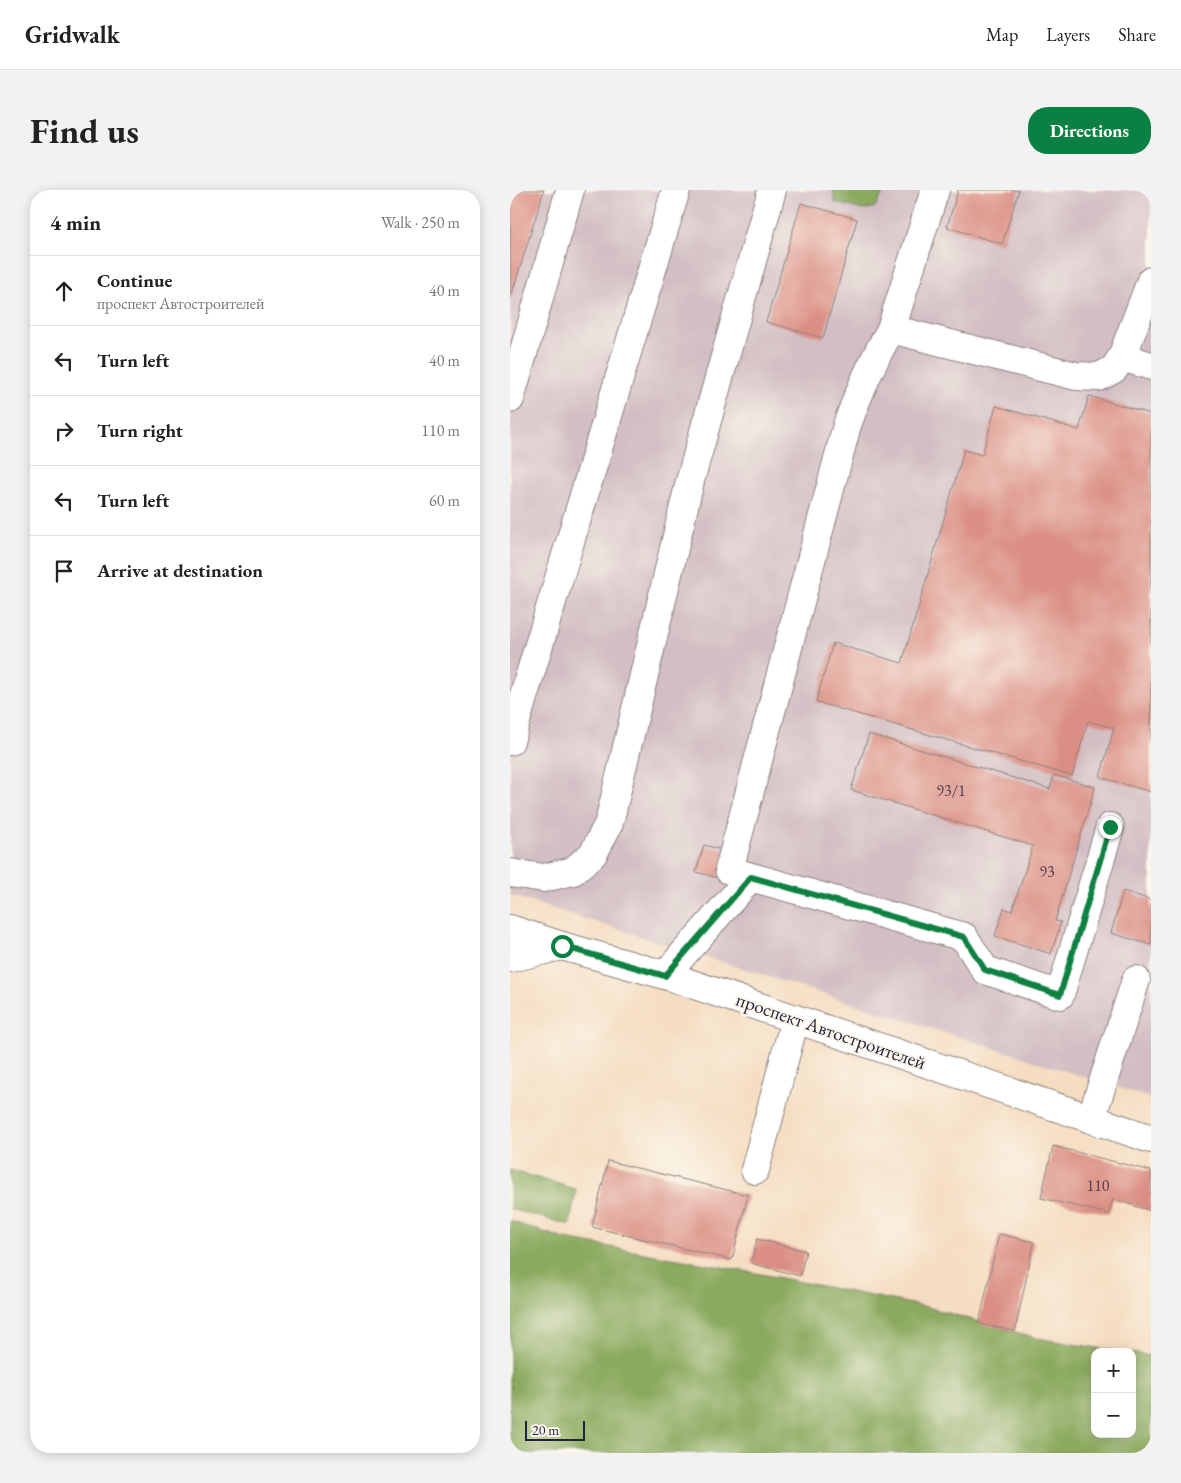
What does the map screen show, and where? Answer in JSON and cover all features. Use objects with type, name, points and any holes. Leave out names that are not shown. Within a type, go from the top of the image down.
[{"type":"main road","points":[[510,399],[570,190]]},
{"type":"main road","points":[[510,741],[676,190]]},
{"type":"main road","points":[[510,873],[544,878],[573,871],[593,854],[609,823],[690,481],[772,190]]},
{"type":"main road","points":[[935,190],[891,329],[876,355],[859,392],[847,425],[729,870],[964,937],[985,970],[1060,995],[1110,827]]},
{"type":"main road","points":[[891,329],[1076,376],[1099,377],[1114,369],[1122,357],[1151,281]]},
{"type":"main road","points":[[1122,357],[1151,366]]},
{"type":"main road","points":[[665,976],[751,877]]},
{"type":"main road","name":"проспект Автостроителей","points":[[510,929],[665,976],[1151,1139]]},
{"type":"main road","points":[[510,958],[562,946]]},
{"type":"main road","points":[[1091,1119],[1136,980]]},
{"type":"main road","points":[[754,1170],[795,1019]]},
{"type":"shaded area","points":[[510,190],[1151,190],[1151,1098],[510,895]]},
{"type":"green space","points":[[833,190],[885,190],[875,207],[863,210],[835,202]]},
{"type":"green space","points":[[510,1170],[576,1189],[570,1225],[510,1209]]},
{"type":"green space","points":[[510,1221],[565,1239],[756,1273],[927,1307],[1037,1338],[1098,1348],[1091,1348],[1091,1438],[1136,1438],[1136,1354],[1151,1356],[1151,1453],[510,1453]]},
{"type":"building","points":[[510,190],[544,190],[510,300]]},
{"type":"building","points":[[958,190],[1019,190],[1002,244],[947,227]]},
{"type":"building","points":[[801,203],[857,219],[823,338],[766,322]]},
{"type":"building","points":[[1089,396],[1151,414],[1151,792],[1100,777],[1114,728],[1088,721],[1072,776],[816,702],[833,643],[902,663],[964,450],[982,455],[996,406],[1079,430]]},
{"type":"building","points":[[869,734],[1050,789],[1054,775],[1095,787],[1055,921],[1061,922],[1051,954],[995,936],[1004,908],[1012,911],[1033,846],[851,790]]},
{"type":"building","points":[[704,845],[726,851],[718,878],[696,872]]},
{"type":"building","points":[[1123,891],[1151,900],[1151,945],[1111,933]]},
{"type":"building","points":[[1053,1146],[1151,1171],[1151,1211],[1113,1199],[1109,1214],[1041,1198]]},
{"type":"building","points":[[608,1161],[748,1195],[732,1260],[592,1227]]},
{"type":"building","points":[[999,1234],[1034,1242],[1015,1331],[979,1324]]},
{"type":"building","points":[[757,1239],[806,1251],[800,1276],[751,1263]]},
{"type":"route","points":[[562,946],[665,976],[751,877],[964,937],[985,970],[1060,995],[1110,827]]}]
